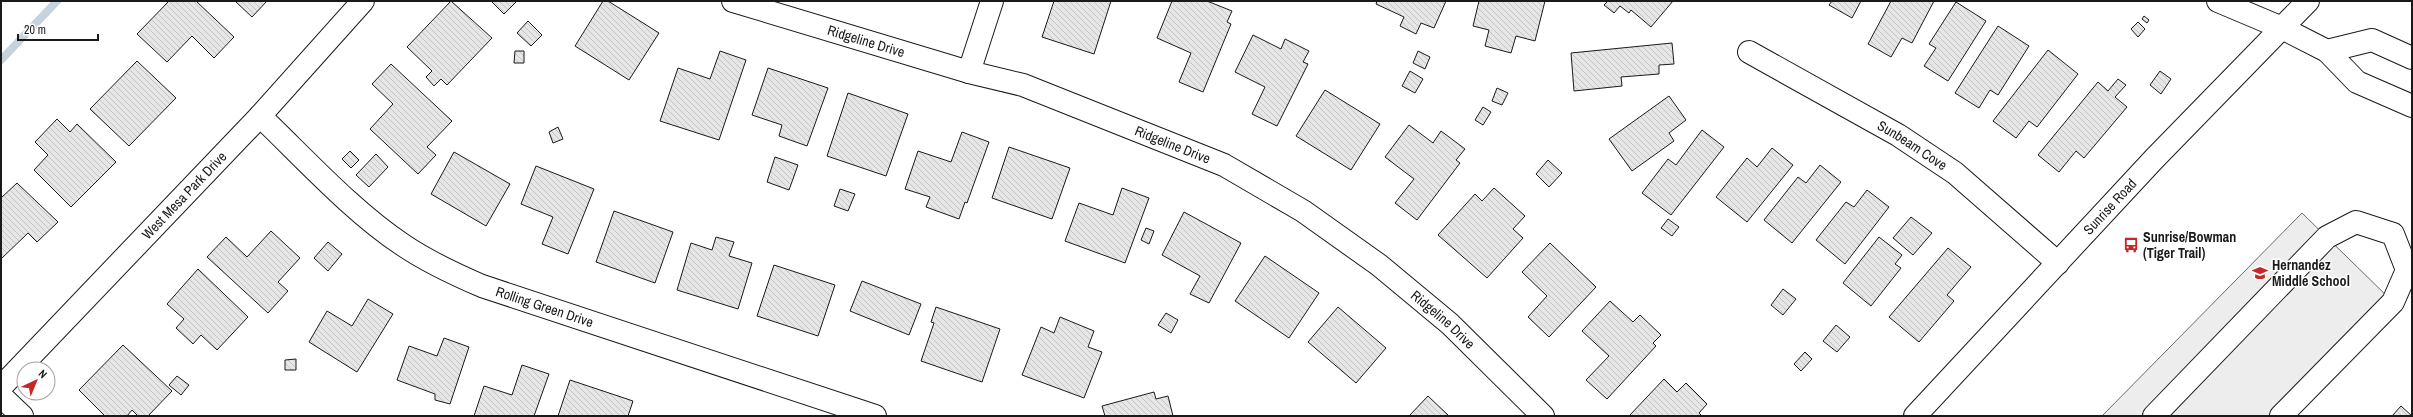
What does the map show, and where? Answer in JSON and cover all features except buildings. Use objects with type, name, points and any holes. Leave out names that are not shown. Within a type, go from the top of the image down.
[{"type":"street","name":"West Mesa Park Drive","points":[[1,387],[260,116],[363,1]]},
{"type":"street","name":"Ridgeline Drive","points":[[733,1],[969,72],[1023,85],[1224,165],[1303,211],[1379,265],[1450,324],[1543,416]]},
{"type":"street","points":[[969,72],[992,1]]},
{"type":"street","points":[[2218,1],[2282,28],[2327,51],[2357,82],[2412,106]]},
{"type":"street","name":"Sunrise Road","points":[[1915,416],[2058,263],[2308,1]]},
{"type":"street","points":[[2327,51],[2372,40],[2412,58]]},
{"type":"street","name":"Sunbeam Cove","points":[[1749,52],[1898,135],[1955,173],[2058,263]]},
{"type":"street","name":"Rolling Green Drive","points":[[260,116],[367,218],[402,245],[440,268],[489,288],[875,416]]},
{"type":"street","points":[[2154,416],[2327,237],[2356,222],[2393,234],[2407,270],[2393,302],[2282,416]]},
{"type":"street","points":[[1,396],[22,416]]},
{"type":"shaded area","points":[[2302,213],[2393,302],[2281,416],[2102,416]]},
{"type":"waterway","points":[[1,60],[57,1]]},
{"type":"place","name":"Sunrise/Bowman (Tiger Trail)","points":[[2131,245]]},
{"type":"place","name":"Hernandez Middle School","points":[[2260,273]]}]
